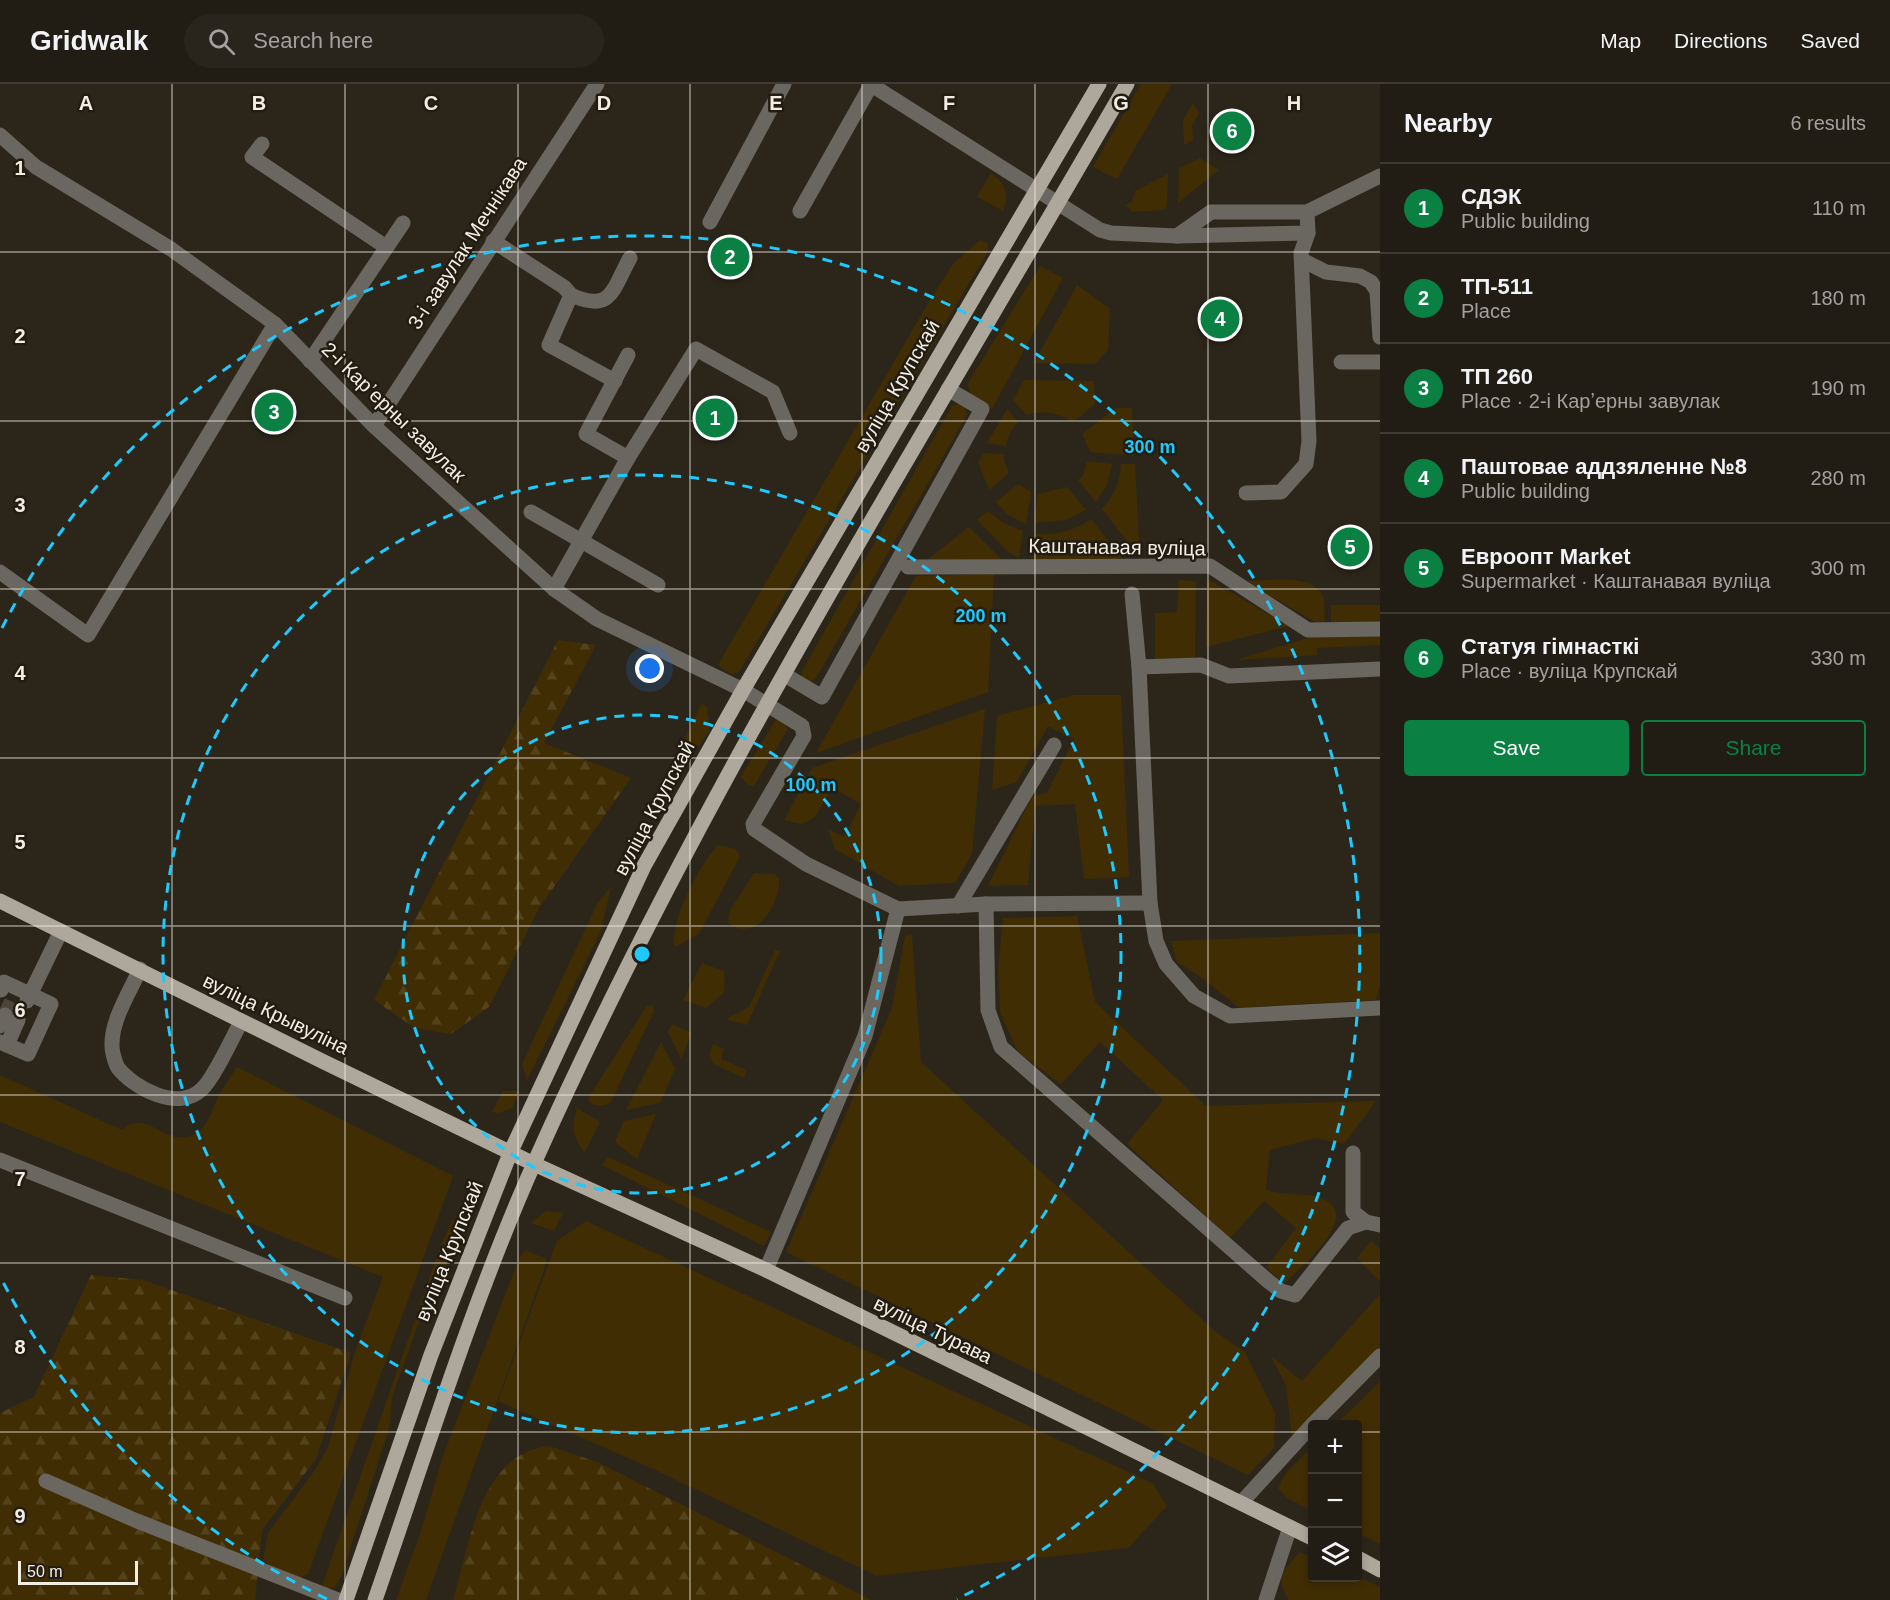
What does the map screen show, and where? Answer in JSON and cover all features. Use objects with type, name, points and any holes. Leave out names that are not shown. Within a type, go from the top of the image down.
[{"type":"main road","name":"вуліца Крупскай","points":[[346,1600],[430,1354],[511,1151],[644,866],[743,690],[1099,84]]},
{"type":"main road","points":[[375,1600],[453,1373],[534,1164],[683,858],[724,779],[948,389],[1127,84]]},
{"type":"main road","name":"вуліца Крывуліна","points":[[0,901],[140,969],[241,1022],[534,1164]]},
{"type":"main road","name":"вуліца Турава","points":[[534,1164],[766,1270],[1308,1536]]},
{"type":"main road","points":[[1362,1560],[1380,1570]]},
{"type":"street","name":"3-і завулак Мечнікава","points":[[374,426],[597,84]]},
{"type":"street","points":[[710,222],[784,84]]},
{"type":"street","points":[[800,212],[871,84],[1100,230],[1177,236],[1308,233]]},
{"type":"street","name":"2-і Карʼерны завулак","points":[[0,135],[36,168],[171,249],[275,324],[374,426],[554,590],[597,619],[743,690],[805,730],[757,817],[754,829],[806,864],[898,909]]},
{"type":"street","points":[[262,144],[252,158],[386,247]]},
{"type":"street","points":[[1177,236],[1211,212],[1307,212],[1380,176]]},
{"type":"street","points":[[1246,493],[1281,492],[1306,464],[1308,441],[1301,253],[1308,233],[1307,212]]},
{"type":"street","points":[[310,361],[403,223]]},
{"type":"street","points":[[493,241],[564,288],[571,296],[588,303],[599,303],[608,298],[630,258]]},
{"type":"street","points":[[1302,260],[1326,273],[1360,276],[1371,282],[1377,291],[1380,338]]},
{"type":"street","points":[[571,296],[549,345],[615,381]]},
{"type":"street","points":[[0,572],[88,635],[275,324]]},
{"type":"street","points":[[554,590],[628,458],[696,349],[773,392],[789,434]]},
{"type":"street","points":[[628,355],[586,434],[628,458]]},
{"type":"street","points":[[1341,362],[1380,362]]},
{"type":"street","points":[[785,675],[822,697],[982,409],[948,389]]},
{"type":"street","points":[[531,512],[658,585]]},
{"type":"street","name":"Каштанавая вуліца","points":[[908,567],[1210,566],[1308,630],[1380,628]]},
{"type":"street","points":[[1132,594],[1139,667],[1150,903],[1156,940],[1166,964],[1194,996],[1230,1016],[1380,1008]]},
{"type":"street","points":[[1139,667],[1201,665],[1229,676],[1380,669]]},
{"type":"street","points":[[958,906],[1054,745]]},
{"type":"street","points":[[766,1270],[865,1036],[898,909],[986,904],[1150,903]]},
{"type":"street","points":[[986,904],[988,1010],[1001,1047],[1268,1281],[1281,1291],[1295,1295],[1348,1228],[1373,1224]]},
{"type":"street","points":[[8,1020],[4,1044],[28,1054],[51,1004],[18,994],[62,931]]},
{"type":"street","points":[[140,969],[115,1024],[112,1046],[117,1067],[141,1087],[169,1099],[186,1098],[202,1089],[241,1022]]},
{"type":"street","points":[[1353,1153],[1353,1212],[1373,1224]]},
{"type":"street","points":[[0,1160],[345,1299]]},
{"type":"street","points":[[1318,1420],[1380,1356]]},
{"type":"street","points":[[1241,1503],[1308,1430]]},
{"type":"street","points":[[46,1481],[137,1521],[338,1600]]},
{"type":"street","points":[[1266,1600],[1290,1527]]},
{"type":"green space","points":[[1141,84],[1172,84],[1117,179],[1093,167]]},
{"type":"green space","points":[[1193,103],[1199,113],[1192,125],[1193,140],[1184,145],[1183,120]]},
{"type":"green space","points":[[1200,158],[1219,170],[1178,203],[1179,168]]},
{"type":"green space","points":[[991,173],[1005,189],[1006,199],[1003,211],[977,197]]},
{"type":"green space","points":[[1168,174],[1167,205],[1164,210],[1132,212],[1126,205],[1132,202],[1135,191]]},
{"type":"green space","points":[[980,240],[988,244],[987,253],[739,672],[731,674],[718,665],[927,305],[953,264]]},
{"type":"green space","points":[[1040,266],[1063,278],[992,409],[973,396],[968,383]]},
{"type":"green space","points":[[1077,285],[1110,309],[1108,350],[1095,364],[1034,363]]},
{"type":"green space","points":[[1024,380],[1094,381],[1095,404],[1073,422],[1051,413],[1040,412],[1027,415],[1013,400]]},
{"type":"green space","points":[[964,404],[967,415],[816,678],[810,682],[802,677],[802,671],[952,406]]},
{"type":"green space","points":[[1116,408],[1132,408],[1134,456],[1090,452],[1082,434]]},
{"type":"green space","points":[[1007,409],[1018,422],[1012,429],[1005,446],[987,443]]},
{"type":"green space","points":[[984,453],[1004,454],[1009,473],[989,490],[978,462]]},
{"type":"green space","points":[[1087,461],[1112,464],[1107,485],[1096,502],[1078,480],[1083,476]]},
{"type":"green space","points":[[1121,464],[1135,464],[1140,558],[1102,509],[1116,488]]},
{"type":"green space","points":[[1018,484],[1031,492],[1026,524],[1007,514],[996,502]]},
{"type":"green space","points":[[1067,487],[1086,510],[1065,520],[1034,523],[1038,494]]},
{"type":"green space","points":[[988,511],[1005,524],[1023,531],[1019,558],[1007,551],[977,520]]},
{"type":"green space","points":[[1091,519],[1124,561],[1033,562],[1036,534],[1065,531],[1078,527]]},
{"type":"green space","points":[[969,527],[1001,559],[922,564]]},
{"type":"green space","points":[[994,574],[988,692],[816,753],[916,576]]},
{"type":"green space","points":[[1207,579],[1289,626],[1206,647]]},
{"type":"green space","points":[[1179,580],[1196,581],[1195,662],[1155,661],[1155,613],[1177,612]]},
{"type":"green space","points":[[1246,581],[1299,581],[1317,588],[1323,599],[1325,628]]},
{"type":"green space","points":[[1331,605],[1380,605],[1380,625],[1331,626]]},
{"type":"green space","points":[[1380,636],[1380,645],[1317,648],[1317,655],[1236,660],[1311,637]]},
{"type":"green space","points":[[558,640],[596,645],[544,743],[631,778],[539,908],[489,1007],[451,1034],[415,1028],[374,1000]]},
{"type":"green space","points":[[1074,695],[1121,695],[1129,877],[1084,879],[1075,804],[1035,806],[1028,885],[988,886],[1032,796],[1047,793],[1074,739],[1048,726],[1017,782],[992,790],[997,716]]},
{"type":"green space","points":[[702,703],[707,708],[710,731],[679,771],[665,779]]},
{"type":"green space","points":[[985,709],[972,854],[955,883],[899,886],[835,849],[828,829],[844,837],[861,804],[833,788],[814,818],[801,824],[784,820],[812,768]]},
{"type":"green space","points":[[776,719],[786,722],[787,730],[754,786],[748,785],[741,777]]},
{"type":"green space","points":[[718,845],[735,849],[740,856],[699,934],[675,947],[676,924],[681,909],[703,865]]},
{"type":"green space","points":[[754,873],[774,874],[779,878],[776,899],[765,918],[757,925],[739,928],[728,923],[730,910]]},
{"type":"green space","points":[[611,887],[601,931],[527,1080],[522,1064],[597,904]]},
{"type":"green space","points":[[1077,916],[1095,1002],[1206,1106],[1376,1101],[1344,1144],[1315,1138],[1270,1150],[1266,1190],[1318,1197],[1334,1208],[1336,1218],[1324,1243],[1285,1283],[1266,1268],[1296,1228],[1264,1201],[1230,1238],[1127,1144],[1163,1100],[1100,1042],[1061,1084],[1018,1052],[1000,1012],[998,971],[1003,918]]},
{"type":"green space","points":[[1380,933],[1380,986],[1376,1000],[1249,1007],[1238,1007],[1205,980],[1177,962],[1171,941]]},
{"type":"green space","points":[[912,935],[921,1062],[1217,1333],[1245,1352],[1275,1413],[1274,1448],[1248,1475],[786,1252],[892,1008],[905,936]]},
{"type":"green space","points":[[775,950],[780,951],[747,1025],[726,1019],[749,1007]]},
{"type":"green space","points":[[702,963],[724,971],[725,991],[706,1008],[683,1000]]},
{"type":"green space","points":[[652,1005],[654,1011],[611,1102],[600,1106],[591,1103],[588,1101],[589,1097],[646,1007]]},
{"type":"green space","points":[[672,1024],[692,1033],[681,1059],[668,1032]]},
{"type":"green space","points":[[661,1042],[675,1069],[660,1103],[626,1110]]},
{"type":"green space","points":[[713,1044],[724,1049],[721,1059],[746,1070],[744,1078],[714,1064],[709,1055]]},
{"type":"green space","points":[[237,1067],[453,1176],[308,1574],[297,1579],[263,1561],[268,1533],[315,1470],[328,1447],[356,1349],[383,1277],[0,1122],[0,1075],[122,1130],[131,1124],[140,1123],[175,1137],[185,1137],[195,1134],[204,1126],[219,1095]]},
{"type":"green space","points":[[503,1091],[520,1091],[512,1108],[499,1113],[492,1112]]},
{"type":"green space","points":[[577,1108],[600,1122],[585,1152],[577,1141],[574,1131]]},
{"type":"green space","points":[[656,1114],[637,1159],[615,1142],[624,1121]]},
{"type":"green space","points":[[608,1157],[771,1232],[764,1246],[602,1165]]},
{"type":"green space","points":[[546,1211],[563,1213],[554,1231],[531,1223]]},
{"type":"green space","points":[[464,1218],[468,1222],[463,1241],[432,1286],[392,1397],[389,1429],[341,1577],[335,1587],[321,1589],[440,1248],[452,1220]]},
{"type":"green space","points":[[586,1221],[1152,1483],[1167,1506],[1128,1548],[877,1576],[651,1468],[498,1401],[557,1241]]},
{"type":"green space","points":[[1371,1241],[1380,1249],[1380,1281],[1357,1258]]},
{"type":"green space","points":[[525,1250],[547,1259],[426,1600],[396,1600],[421,1531],[444,1453],[519,1259]]},
{"type":"green space","points":[[91,1275],[143,1280],[351,1353],[316,1459],[262,1530],[255,1600],[0,1600],[0,1413],[34,1397]]},
{"type":"green space","points":[[1380,1294],[1380,1348],[1292,1437],[1286,1385],[1271,1356],[1302,1381]]},
{"type":"green space","points":[[1380,1382],[1380,1544],[1362,1535],[1362,1420],[1340,1420]]},
{"type":"green space","points":[[549,1446],[597,1462],[871,1600],[453,1600],[472,1529],[492,1483],[507,1466],[525,1453]]},
{"type":"green space","points":[[1308,1451],[1308,1509],[1287,1498],[1278,1488],[1286,1473]]},
{"type":"green space","points":[[1300,1552],[1308,1556],[1308,1582],[1362,1582],[1362,1579],[1380,1587],[1380,1600],[1289,1600],[1284,1592],[1281,1579],[1289,1564]]},
{"type":"tunnel","points":[[5,1015],[14,996]]},
{"type":"place","name":"Статуя гімнасткі","points":[[1232,131]]},
{"type":"place","name":"ТП-511","points":[[730,257]]},
{"type":"place","name":"Паштовае аддзяленне №8","points":[[1220,319]]},
{"type":"place","name":"ТП 260","points":[[274,412]]},
{"type":"place","name":"СДЭК","points":[[715,418]]},
{"type":"place","name":"Евроопт Market","points":[[1350,547]]}]
